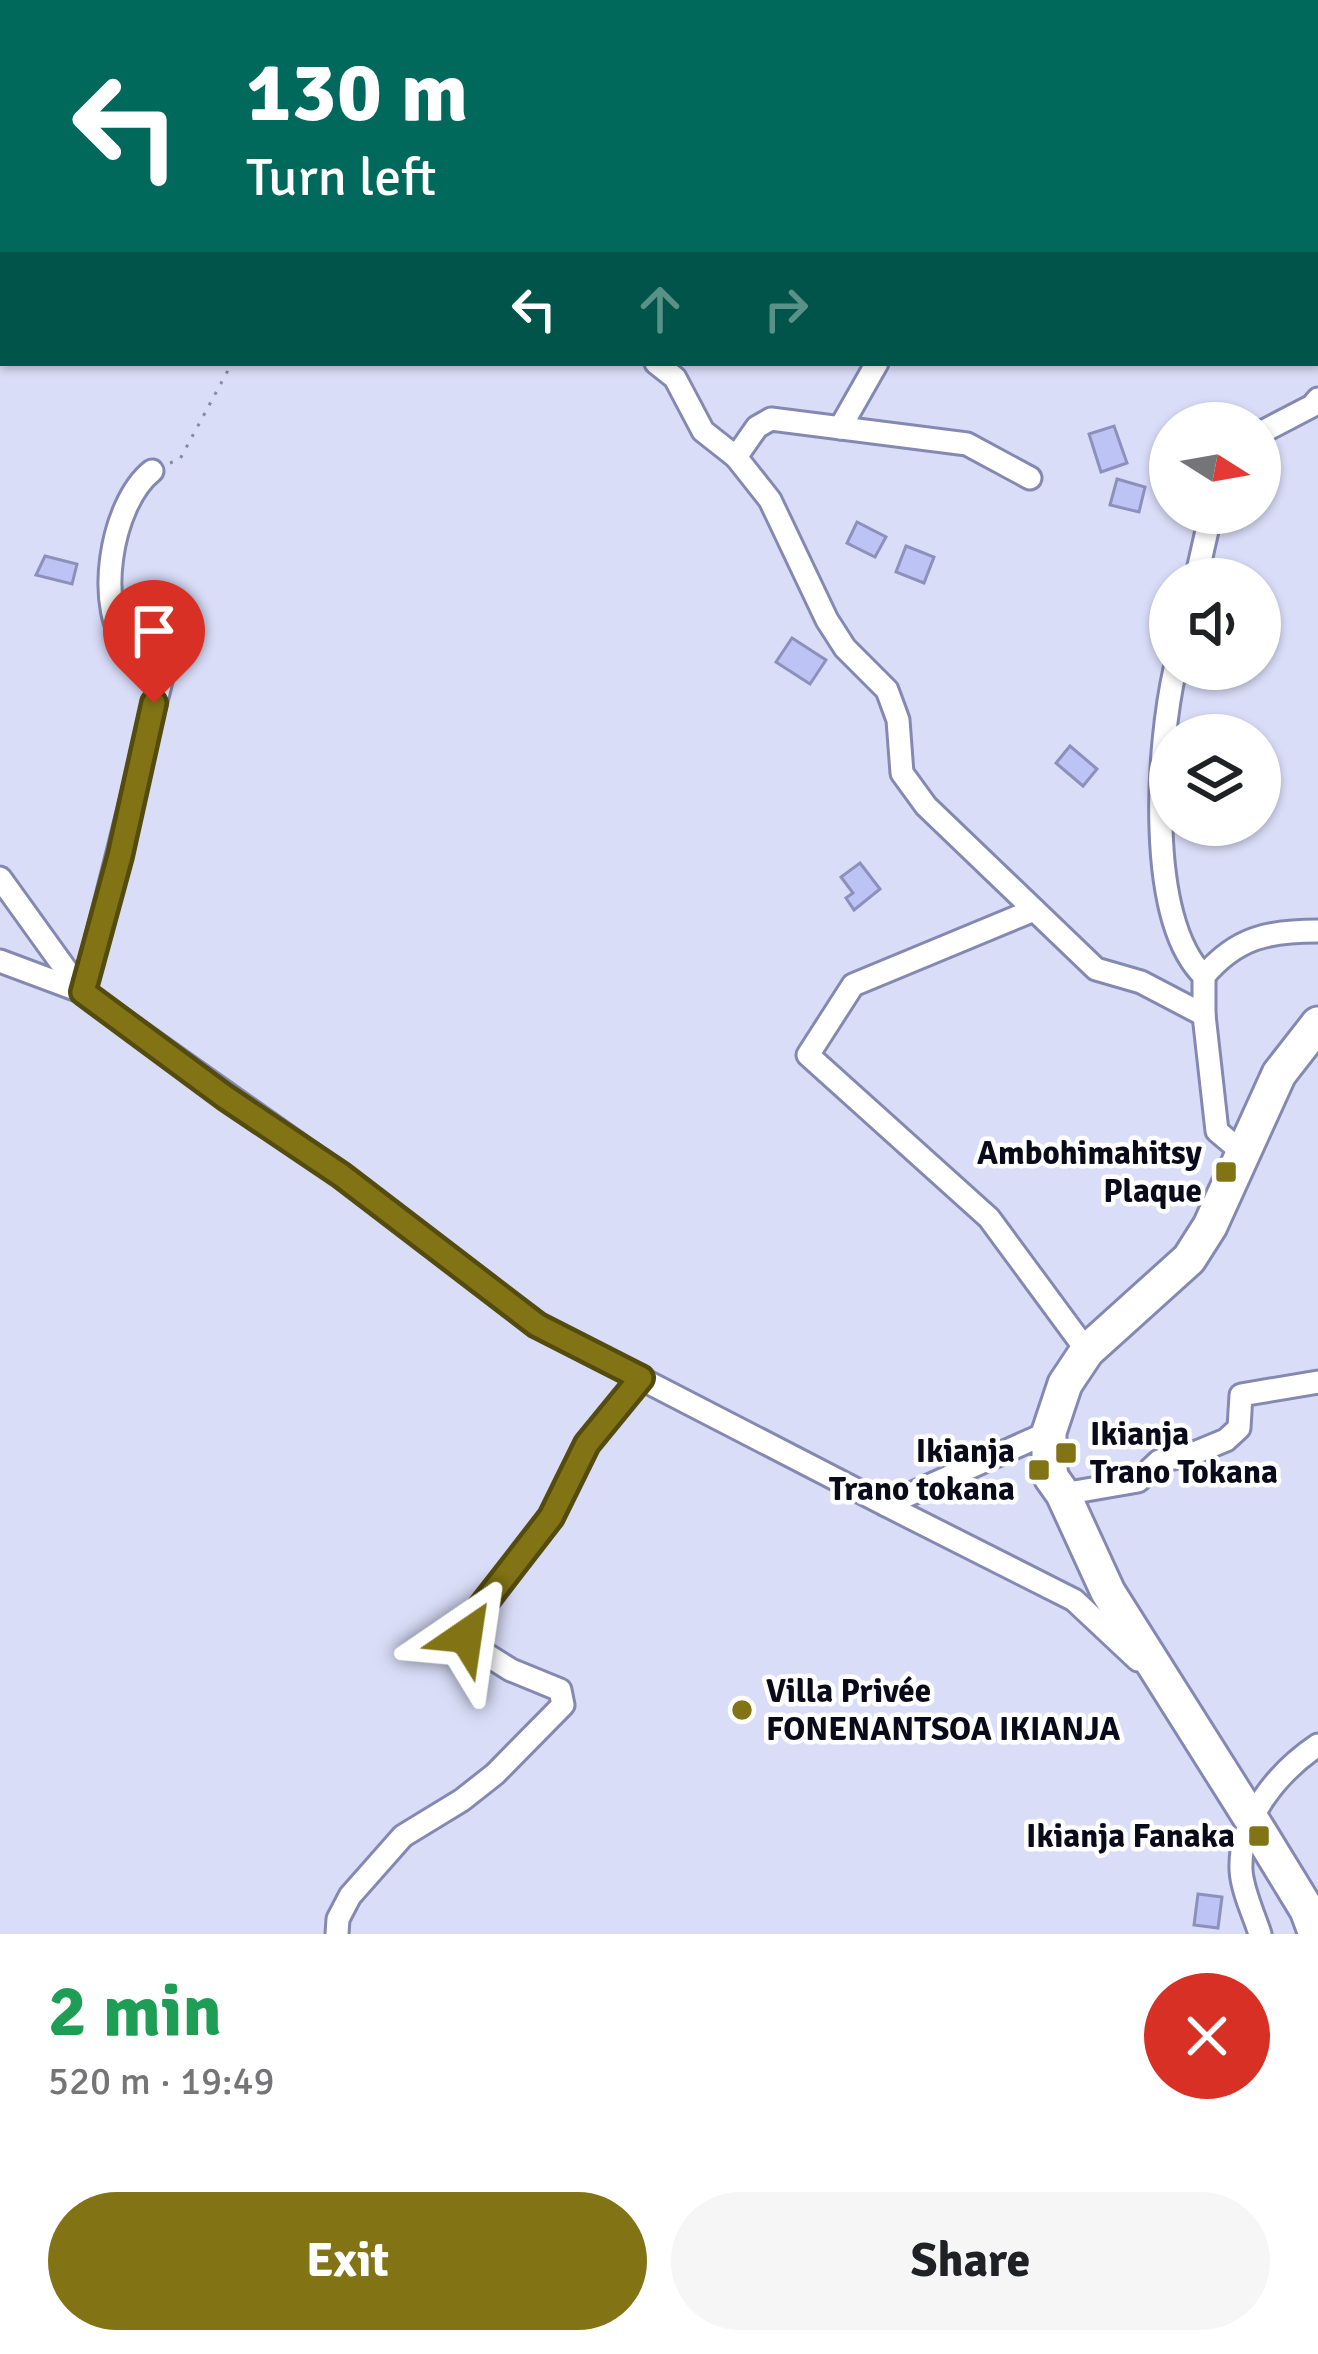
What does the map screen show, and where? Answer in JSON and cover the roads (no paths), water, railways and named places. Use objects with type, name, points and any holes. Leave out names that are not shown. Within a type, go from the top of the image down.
[{"type":"main road","points":[[1316,1934],[1251,1818],[1108,1592],[1051,1477],[1049,1432],[1064,1384],[1087,1351],[1189,1259],[1210,1226],[1279,1074],[1318,1024]]},
{"type":"street","points":[[660,366],[675,377],[703,430],[736,457],[770,500],[826,620],[845,648],[887,690],[898,720],[902,772],[926,806],[1096,969],[1141,982],[1204,1016]]},
{"type":"street","points":[[840,428],[875,366]]},
{"type":"street","points":[[1281,422],[1318,399]]},
{"type":"street","points":[[736,457],[758,427],[771,419],[967,444],[1030,478]]},
{"type":"street","points":[[83,992],[164,673],[131,651],[114,616],[109,590],[110,568],[128,501],[152,471]]},
{"type":"street","points":[[1173,690],[1159,832],[1166,887],[1191,963],[1204,976]]},
{"type":"street","points":[[0,878],[83,992]]},
{"type":"street","points":[[1034,910],[853,985],[808,1055],[988,1218],[1087,1351]]},
{"type":"street","points":[[1243,1154],[1217,1131],[1204,976],[1221,956],[1246,939],[1275,931],[1318,932]]},
{"type":"street","points":[[0,961],[83,992],[341,1175],[537,1325],[1074,1600],[1170,1689]]},
{"type":"street","points":[[338,1934],[338,1918],[350,1896],[403,1836],[495,1774],[562,1705],[560,1690],[511,1670],[468,1643],[466,1630],[551,1517],[587,1444],[641,1378]]},
{"type":"street","points":[[1063,1494],[1138,1481],[1159,1461],[1226,1440],[1239,1428],[1241,1395],[1318,1382]]},
{"type":"street","points":[[886,1505],[1049,1432]]},
{"type":"street","points":[[1260,1934],[1241,1870],[1251,1818],[1292,1763],[1318,1745]]},
{"type":"place","name":"Ambohimahitsy Plaque","points":[[1226,1172]]},
{"type":"place","name":"Ikianja Trano Tokana","points":[[1066,1453]]},
{"type":"place","name":"Ikianja Trano tokana","points":[[1039,1470]]},
{"type":"place","name":"Villa Privée FONENANTSOA IKIANJA","points":[[742,1710]]},
{"type":"place","name":"Ikianja Fanaka","points":[[1259,1836]]}]
